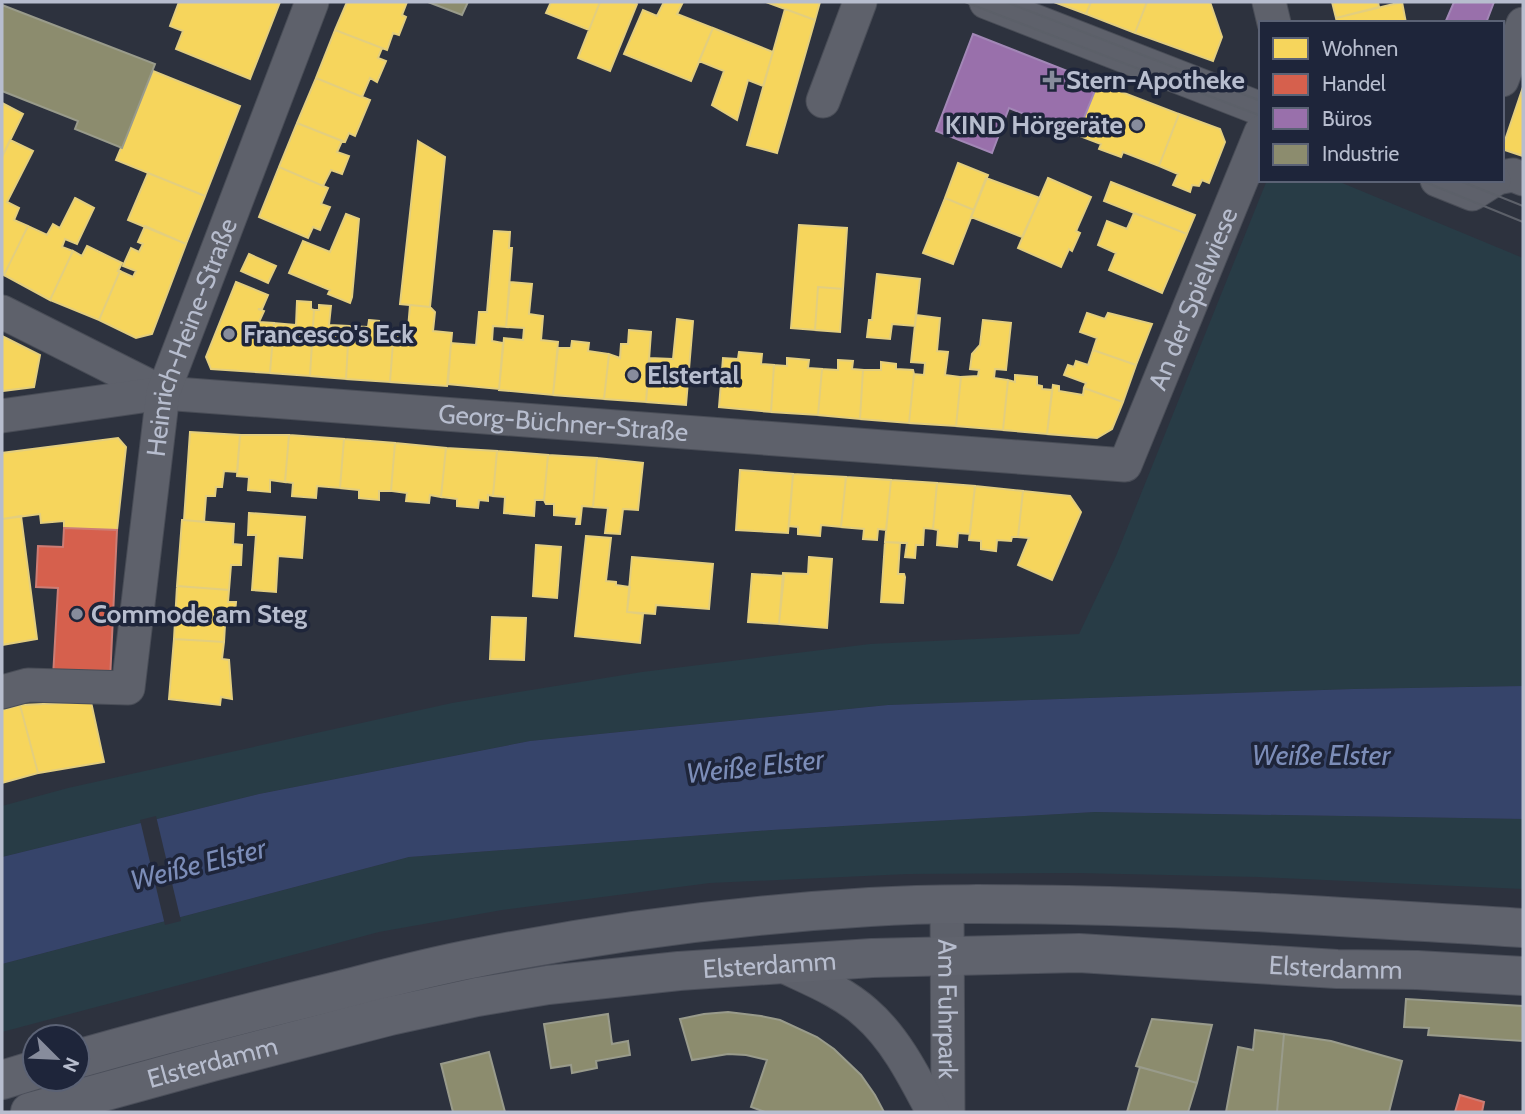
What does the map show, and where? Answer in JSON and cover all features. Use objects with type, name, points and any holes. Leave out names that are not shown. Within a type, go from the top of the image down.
[{"type":"main road","name":"Elsterdamm","points":[[91,1055],[206,1023],[472,958],[565,941],[764,915],[873,907],[1028,905],[1257,911],[1523,928]]},
{"type":"main road","name":"Elsterdamm","points":[[30,1112],[390,1016],[477,997],[561,983],[679,971],[858,959],[1079,953],[1337,969],[1523,976]]},
{"type":"main road","points":[[2,1080],[21,1074]]},
{"type":"street","name":"Heinrich-Heine-Straße","points":[[2,692],[28,685],[128,688],[163,393],[312,2]]},
{"type":"street","points":[[823,101],[860,2]]},
{"type":"street","points":[[986,2],[1259,108]]},
{"type":"street","points":[[1269,2],[1274,21]]},
{"type":"street","points":[[1504,75],[1523,24]]},
{"type":"street","name":"An der Spielwiese","points":[[1125,465],[1259,137]]},
{"type":"street","points":[[1504,177],[1513,175],[1523,179]]},
{"type":"street","points":[[1454,184],[1472,194],[1491,182]]},
{"type":"street","points":[[2,313],[163,393]]},
{"type":"street","name":"Georg-Büchner-Straße","points":[[2,416],[163,393],[1125,465]]},
{"type":"street","name":"Am Fuhrpark","points":[[947,905],[948,1112]]},
{"type":"street","points":[[781,965],[855,1003],[868,1014],[888,1036],[933,1112]]},
{"type":"shaded area","points":[[1266,182],[1340,182],[1523,258],[1523,686],[888,705],[530,741],[259,794],[2,857],[2,806],[68,788],[452,703],[642,672],[870,644],[1079,634],[1116,556]]},
{"type":"shaded area","points":[[1095,812],[1523,819],[1523,889],[1258,877],[1077,873],[908,874],[710,883],[502,910],[379,932],[36,1023],[21,1023],[21,1027],[2,1032],[2,964],[409,857],[772,830]]},
{"type":"water","name":"Weiße Elster","points":[[1523,686],[1523,819],[1095,812],[772,830],[409,857],[2,964],[2,857],[259,794],[530,741],[888,705]]},
{"type":"pier","points":[[156,816],[181,921],[165,925],[140,820]]},
{"type":"building: Wohnen","points":[[179,2],[280,2],[250,79],[176,49],[183,31],[170,26]]},
{"type":"building: Wohnen","points":[[347,2],[407,2],[402,15],[406,17],[399,35],[393,33],[387,50],[335,30]]},
{"type":"building: Wohnen","points":[[551,2],[600,2],[589,30],[546,13]]},
{"type":"building: Wohnen","points":[[600,2],[637,4],[610,71],[578,58]]},
{"type":"building: Wohnen","points":[[664,2],[683,2],[677,14],[713,28],[691,81],[624,54],[643,10],[657,16]]},
{"type":"building: Wohnen","points":[[766,2],[820,2],[815,20]]},
{"type":"building: Wohnen","points":[[1054,2],[1091,2],[1086,14]]},
{"type":"building: Wohnen","points":[[1091,2],[1147,2],[1135,33],[1086,14]]},
{"type":"building: Wohnen","points":[[1147,2],[1210,2],[1222,37],[1213,61],[1135,33]]},
{"type":"building: Wohnen","points":[[1332,2],[1378,2],[1379,7],[1336,18]]},
{"type":"building: Wohnen","points":[[1402,2],[1406,21],[1337,21],[1336,18]]},
{"type":"building: Wohnen","points":[[785,9],[815,20],[777,153],[747,145]]},
{"type":"building: Wohnen","points":[[713,28],[773,52],[763,86],[748,80],[737,120],[712,105],[724,71],[699,61]]},
{"type":"building: Wohnen","points":[[335,30],[382,48],[378,58],[386,61],[377,82],[370,78],[362,97],[316,78]]},
{"type":"building: Wohnen","points":[[153,71],[240,106],[205,196],[116,160]]},
{"type":"building: Wohnen","points":[[316,78],[370,100],[355,136],[349,133],[345,142],[297,123]]},
{"type":"building: Wohnen","points":[[1098,83],[1179,114],[1159,166],[1123,152],[1121,157],[1099,149],[1101,144],[1077,135]]},
{"type":"building: Wohnen","points":[[1523,87],[1523,156],[1504,150]]},
{"type":"building: Wohnen","points":[[2,103],[23,114],[2,157]]},
{"type":"building: Wohnen","points":[[1179,114],[1220,129],[1225,142],[1209,183],[1202,180],[1199,186],[1192,185],[1190,192],[1173,185],[1178,174],[1159,166]]},
{"type":"building: Wohnen","points":[[297,123],[342,141],[337,152],[349,156],[342,174],[331,170],[323,186],[279,167]]},
{"type":"building: Wohnen","points":[[10,140],[33,151],[7,202],[19,208],[14,220],[28,226],[4,275],[2,157]]},
{"type":"building: Wohnen","points":[[418,141],[445,157],[430,307],[400,304]]},
{"type":"building: Wohnen","points":[[958,163],[988,175],[974,210],[945,198]]},
{"type":"building: Wohnen","points":[[279,167],[328,188],[321,204],[330,207],[320,230],[313,227],[308,238],[259,217]]},
{"type":"building: Wohnen","points":[[148,173],[205,196],[186,244],[128,220]]},
{"type":"building: Wohnen","points":[[986,178],[1040,198],[1022,237],[971,217]]},
{"type":"building: Wohnen","points":[[1048,178],[1091,197],[1076,231],[1080,233],[1061,267],[1018,248]]},
{"type":"building: Wohnen","points":[[1111,182],[1195,215],[1187,234],[1104,201]]},
{"type":"building: Wohnen","points":[[75,198],[94,208],[77,244],[65,239],[62,247],[73,251],[50,300],[4,275],[28,226],[47,235],[53,224],[60,228]]},
{"type":"building: Wohnen","points":[[945,198],[974,210],[953,264],[923,253]]},
{"type":"building: Wohnen","points":[[1134,213],[1187,234],[1162,293],[1109,270],[1116,253],[1098,245],[1107,221],[1127,229]]},
{"type":"building: Wohnen","points":[[346,214],[359,219],[350,303],[328,294],[330,290],[289,273],[303,241],[330,252]]},
{"type":"building: Wohnen","points":[[799,225],[847,228],[843,289],[818,287],[815,330],[791,328]]},
{"type":"building: Wohnen","points":[[145,226],[186,244],[152,334],[136,338],[99,320],[120,271],[133,277],[136,271],[123,266],[131,248],[139,252],[143,244],[138,242]]},
{"type":"building: Wohnen","points":[[494,231],[510,232],[509,248],[512,248],[506,327],[493,326],[492,341],[503,343],[499,389],[448,384],[451,343],[476,345],[479,312],[487,312]]},
{"type":"building: Wohnen","points":[[87,246],[122,263],[99,320],[50,300],[73,251],[82,256]]},
{"type":"building: Wohnen","points":[[249,254],[276,266],[268,283],[241,271]]},
{"type":"building: Wohnen","points":[[877,274],[920,279],[915,326],[892,324],[890,339],[867,337],[869,320],[872,320]]},
{"type":"building: Wohnen","points":[[236,282],[268,295],[262,309],[258,309],[264,311],[259,322],[274,323],[270,373],[211,369],[206,357]]},
{"type":"building: Wohnen","points":[[510,282],[532,284],[529,314],[543,316],[541,340],[558,342],[553,395],[499,390],[504,338],[523,340],[524,328],[506,327]]},
{"type":"building: Wohnen","points":[[818,287],[843,289],[840,332],[815,330]]},
{"type":"building: Wohnen","points":[[297,301],[311,302],[311,309],[314,310],[310,376],[270,373],[274,323],[296,325]]},
{"type":"building: Wohnen","points":[[319,305],[331,306],[329,325],[349,326],[346,379],[310,376],[314,310],[319,310]]},
{"type":"building: Wohnen","points":[[410,305],[430,307],[435,312],[433,331],[452,333],[447,386],[390,382],[394,329],[408,329]]},
{"type":"building: Wohnen","points":[[1087,313],[1105,319],[1108,313],[1152,324],[1136,365],[1093,350],[1097,338],[1080,332]]},
{"type":"building: Wohnen","points":[[916,315],[940,318],[937,351],[948,352],[945,375],[961,377],[956,426],[909,423],[914,374],[924,375],[925,363],[911,362]]},
{"type":"building: Wohnen","points":[[677,319],[693,321],[686,405],[646,402],[650,358],[673,359]]},
{"type":"building: Wohnen","points":[[369,320],[379,321],[378,328],[394,329],[390,382],[346,379],[349,326],[368,327]]},
{"type":"building: Wohnen","points":[[983,320],[1011,323],[1006,370],[995,369],[994,378],[1008,380],[1003,430],[956,426],[961,377],[978,376],[979,370],[970,369],[972,354],[980,345]]},
{"type":"building: Wohnen","points":[[629,330],[651,332],[646,402],[604,399],[609,354],[620,358],[621,344],[628,344]]},
{"type":"building: Wohnen","points":[[2,336],[40,355],[34,387],[2,391]]},
{"type":"building: Wohnen","points":[[572,341],[589,343],[588,351],[609,354],[604,399],[553,395],[558,348],[571,348]]},
{"type":"building: Wohnen","points":[[1093,350],[1136,365],[1123,402],[1084,388],[1086,383],[1064,375],[1068,365],[1074,367],[1076,361],[1088,365]]},
{"type":"building: Wohnen","points":[[739,352],[762,354],[761,364],[774,365],[771,412],[719,407],[723,358],[738,359]]},
{"type":"building: Wohnen","points":[[787,358],[809,360],[808,368],[822,369],[818,415],[771,412],[774,365],[787,366]]},
{"type":"building: Wohnen","points":[[838,360],[853,361],[852,369],[863,370],[860,419],[818,415],[822,369],[838,370]]},
{"type":"building: Wohnen","points":[[881,362],[896,364],[896,369],[913,370],[909,423],[860,419],[863,370],[881,370]]},
{"type":"building: Wohnen","points":[[1015,375],[1037,377],[1037,385],[1042,386],[1042,389],[1052,390],[1047,434],[1003,430],[1008,380],[1015,382]]},
{"type":"building: Wohnen","points":[[1053,385],[1059,386],[1059,391],[1083,395],[1084,388],[1123,402],[1112,429],[1097,438],[1047,434]]},
{"type":"building: Wohnen","points":[[190,432],[240,435],[237,472],[224,471],[222,487],[216,487],[215,496],[206,496],[204,522],[184,520]]},
{"type":"building: Wohnen","points":[[240,435],[289,435],[285,482],[270,480],[270,492],[248,490],[249,477],[237,476]]},
{"type":"building: Wohnen","points":[[289,435],[344,439],[340,488],[317,486],[316,498],[292,496],[293,483],[285,482]]},
{"type":"building: Wohnen","points":[[118,438],[126,447],[117,530],[64,528],[64,521],[41,523],[40,514],[2,519],[2,453]]},
{"type":"building: Wohnen","points":[[344,439],[395,443],[391,491],[379,491],[379,500],[359,498],[359,490],[340,488]]},
{"type":"building: Wohnen","points":[[395,443],[446,448],[441,497],[430,495],[429,503],[406,501],[407,493],[391,491]]},
{"type":"building: Wohnen","points":[[446,448],[497,451],[493,496],[488,495],[488,501],[479,500],[478,508],[457,506],[457,499],[441,497]]},
{"type":"building: Wohnen","points":[[497,451],[548,455],[544,500],[535,500],[534,516],[504,513],[505,497],[493,496]]},
{"type":"building: Wohnen","points":[[548,455],[597,458],[593,507],[582,506],[580,524],[576,524],[577,517],[554,515],[554,504],[546,504],[544,500]]},
{"type":"building: Wohnen","points":[[597,458],[643,463],[638,510],[623,509],[620,534],[605,533],[608,508],[593,507]]},
{"type":"building: Wohnen","points":[[740,470],[793,474],[788,533],[736,530]]},
{"type":"building: Wohnen","points":[[793,474],[846,477],[841,527],[821,525],[820,536],[798,534],[798,527],[789,526]]},
{"type":"building: Wohnen","points":[[846,477],[891,480],[886,530],[878,529],[877,540],[863,539],[864,529],[841,527]]},
{"type":"building: Wohnen","points":[[891,480],[937,483],[933,529],[924,528],[923,545],[916,545],[915,558],[905,557],[907,543],[885,542]]},
{"type":"building: Wohnen","points":[[937,483],[975,486],[970,534],[958,533],[957,547],[937,545],[938,530],[933,529]]},
{"type":"building: Wohnen","points":[[975,486],[1023,491],[1018,537],[1012,537],[1011,541],[997,540],[996,551],[981,549],[981,541],[969,540]]},
{"type":"building: Wohnen","points":[[1023,491],[1070,496],[1081,512],[1052,580],[1018,565],[1029,538],[1018,537]]},
{"type":"building: Wohnen","points":[[249,513],[305,517],[302,558],[278,556],[276,592],[252,590],[256,535],[248,535]]},
{"type":"building: Wohnen","points":[[21,516],[37,639],[2,645],[2,519]]},
{"type":"building: Wohnen","points":[[182,520],[234,524],[233,544],[242,545],[241,565],[231,565],[229,590],[177,586]]},
{"type":"building: Wohnen","points":[[586,536],[611,538],[606,581],[630,587],[627,612],[643,614],[640,643],[575,636]]},
{"type":"building: Wohnen","points":[[885,542],[900,543],[898,574],[904,574],[905,577],[903,603],[881,602]]},
{"type":"building: Wohnen","points":[[536,545],[561,547],[557,598],[533,596]]},
{"type":"building: Wohnen","points":[[632,557],[713,564],[709,609],[656,605],[655,614],[627,612]]},
{"type":"building: Wohnen","points":[[809,557],[832,559],[827,628],[779,624],[783,573],[808,574]]},
{"type":"building: Wohnen","points":[[752,574],[784,576],[779,624],[748,622]]},
{"type":"building: Wohnen","points":[[177,586],[229,590],[228,602],[236,602],[234,625],[225,625],[224,642],[174,639]]},
{"type":"building: Wohnen","points":[[492,617],[526,618],[524,660],[490,659]]},
{"type":"building: Wohnen","points":[[174,639],[224,642],[222,659],[229,660],[232,699],[221,697],[220,705],[169,699]]},
{"type":"building: Wohnen","points":[[91,702],[104,762],[38,773],[20,705]]},
{"type":"building: Wohnen","points":[[20,705],[38,773],[2,783],[2,710]]},
{"type":"building: Handel","points":[[64,528],[117,530],[110,680],[53,677],[58,588],[36,587],[38,546],[63,547]]},
{"type":"building: Handel","points":[[1460,1095],[1484,1102],[1482,1112],[1455,1112]]},
{"type":"building: Büros","points":[[1454,2],[1494,2],[1487,21],[1446,21]]},
{"type":"building: Büros","points":[[973,34],[1098,83],[1077,135],[1009,108],[992,153],[936,131]]},
{"type":"building: Industrie","points":[[428,2],[468,2],[462,15]]},
{"type":"building: Industrie","points":[[2,5],[155,64],[122,148],[75,129],[78,121],[2,91]]},
{"type":"building: Industrie","points":[[1406,999],[1523,1006],[1523,1041],[1428,1035],[1429,1028],[1404,1027]]},
{"type":"building: Industrie","points":[[728,1012],[780,1020],[817,1037],[861,1075],[884,1112],[765,1112],[751,1107],[767,1060],[728,1054],[692,1060],[680,1019]]},
{"type":"building: Industrie","points":[[608,1014],[612,1044],[628,1041],[630,1055],[596,1061],[597,1068],[572,1073],[571,1065],[551,1068],[544,1024]]},
{"type":"building: Industrie","points":[[1152,1019],[1212,1025],[1197,1083],[1136,1066]]},
{"type":"building: Industrie","points":[[1255,1030],[1284,1034],[1277,1112],[1226,1112],[1238,1047],[1253,1050]]},
{"type":"building: Industrie","points":[[1284,1034],[1331,1041],[1402,1061],[1389,1112],[1277,1112]]},
{"type":"building: Industrie","points":[[489,1052],[505,1112],[453,1112],[441,1064]]},
{"type":"building: Industrie","points":[[1140,1067],[1197,1083],[1188,1112],[1127,1112]]},
{"type":"tram line","points":[[965,2],[1259,115]]},
{"type":"tram line","points":[[1006,2],[1259,100]]},
{"type":"tram line","points":[[1425,182],[1523,222]]},
{"type":"tram line","points":[[1463,182],[1523,206]]},
{"type":"place","name":"Stern-Apotheke","points":[[1052,80]]},
{"type":"place","name":"KIND Hörgeräte","points":[[1137,125]]},
{"type":"place","name":"Francesco's Eck","points":[[229,334]]},
{"type":"place","name":"Elstertal","points":[[633,375]]},
{"type":"place","name":"Commode am Steg","points":[[77,614]]}]
